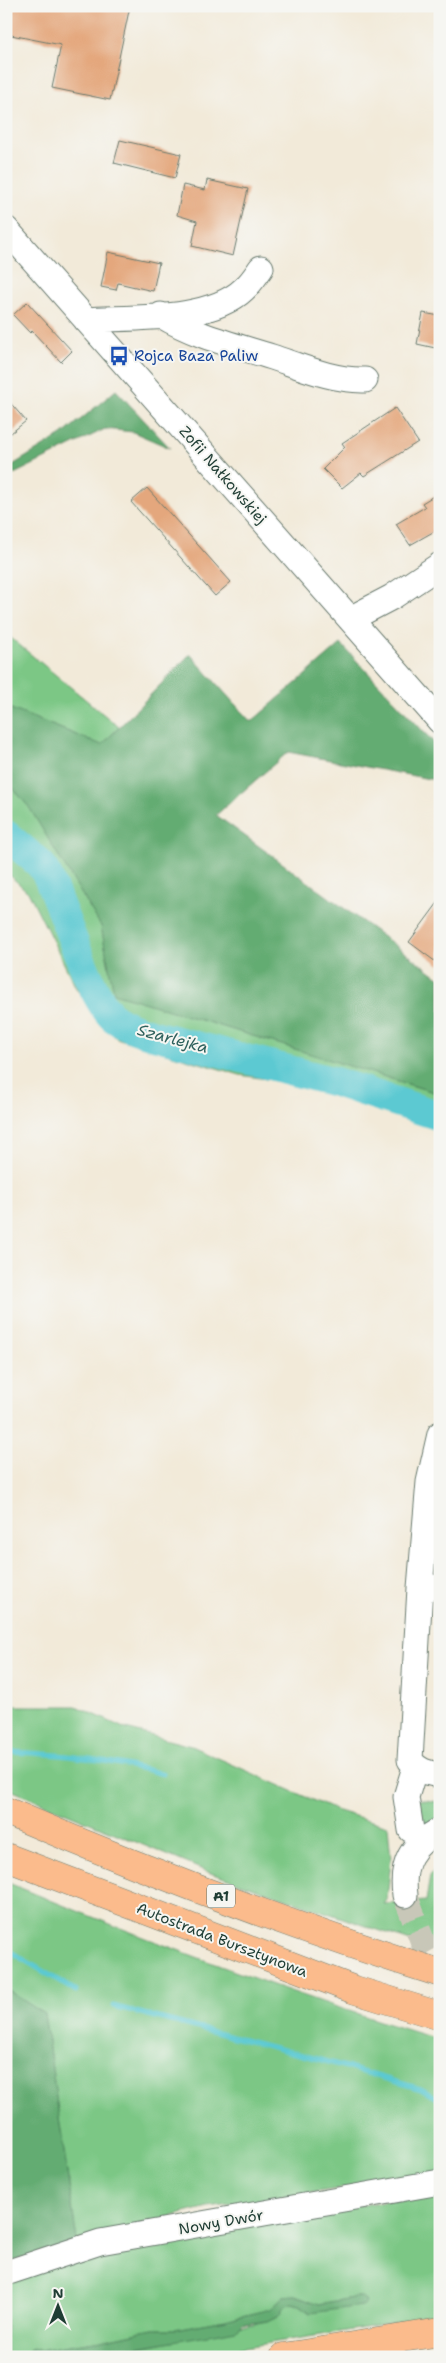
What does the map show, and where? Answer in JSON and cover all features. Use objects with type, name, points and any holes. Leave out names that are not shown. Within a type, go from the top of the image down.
[{"type":"main road","name":"A1","points":[[6,1811],[192,1886],[350,1944],[440,1972]]},
{"type":"main road","name":"Autostrada Bursztynowa","points":[[6,1857],[352,1989],[440,2016]]},
{"type":"main road","points":[[284,2357],[440,2332]]},
{"type":"street","name":"Zofii Nałkowskiej","points":[[6,229],[440,721]]},
{"type":"street","points":[[86,320],[180,315],[213,308],[243,290],[261,268]]},
{"type":"street","points":[[161,315],[182,328],[294,364],[349,381],[365,380]]},
{"type":"street","points":[[350,619],[392,597],[440,566]]},
{"type":"street","points":[[440,1434],[429,1482],[430,1588],[410,1760],[415,1767],[427,1773],[440,1775]]},
{"type":"street","points":[[411,1830],[406,1797],[415,1767]]},
{"type":"street","points":[[405,1895],[403,1881],[409,1858],[423,1839],[440,1830]]},
{"type":"street","name":"Nowy Dwór","points":[[6,2273],[100,2242],[440,2182]]},
{"type":"green space","points":[[116,390],[170,448],[133,432],[105,429],[6,478],[6,469],[62,435]]},
{"type":"green space","points":[[6,634],[119,727],[102,745],[6,707]]},
{"type":"green space","points":[[341,644],[440,749],[440,781],[288,752],[216,815],[440,978],[440,1094],[114,993],[101,926],[29,807],[6,780],[6,707],[102,745],[190,654],[251,722]]},
{"type":"green space","points":[[6,780],[29,807],[101,926],[114,993],[440,1094],[440,1105],[240,1075],[116,1038],[77,990],[29,893],[6,872]]},
{"type":"green space","points":[[6,1706],[76,1706],[126,1729],[191,1746],[335,1810],[388,1826],[391,1859],[387,1900],[384,1904],[426,1901],[430,1876],[440,1862],[440,1951],[213,1874],[6,1788]]},
{"type":"green space","points":[[416,1799],[440,1802],[440,1817],[426,1825],[415,1822]]},
{"type":"green space","points":[[6,1882],[113,1925],[275,1986],[440,2040],[440,2175],[208,2207],[77,2241],[44,2014],[6,1989]]},
{"type":"green space","points":[[6,1989],[44,2014],[77,2241],[6,2264]]},
{"type":"green space","points":[[440,2191],[440,2316],[182,2357],[79,2357],[112,2353],[268,2321],[280,2315],[285,2306],[292,2303],[300,2305],[311,2313],[358,2297],[319,2304],[295,2295],[283,2296],[271,2309],[225,2320],[175,2329],[153,2329],[39,2350],[30,2349],[22,2357],[6,2357],[6,2281],[67,2259]]},
{"type":"green space","points":[[295,2295],[319,2304],[358,2297],[363,2297],[366,2303],[361,2306],[311,2313],[300,2305],[292,2303],[285,2306],[280,2315],[268,2321],[243,2324],[237,2330],[79,2357],[22,2357],[30,2349],[39,2350],[153,2329],[175,2329],[225,2320],[271,2309],[283,2296]]},
{"type":"building","points":[[6,6],[130,6],[110,100],[52,88],[61,45],[6,34]]},
{"type":"building","points":[[120,140],[181,154],[175,178],[114,163]]},
{"type":"building","points":[[207,180],[248,189],[233,256],[192,246],[197,221],[177,215],[183,185],[205,190]]},
{"type":"building","points":[[108,252],[159,263],[153,291],[118,283],[116,290],[101,287]]},
{"type":"building","points":[[27,302],[72,351],[61,362],[32,331],[30,333],[13,315]]},
{"type":"building","points":[[423,313],[440,316],[440,349],[417,344]]},
{"type":"building","points":[[6,398],[26,421],[6,437]]},
{"type":"building","points":[[395,408],[418,442],[364,476],[361,473],[342,488],[323,469],[345,447],[342,443]]},
{"type":"building","points":[[147,488],[231,582],[215,596],[131,502]]},
{"type":"building","points":[[440,492],[440,528],[410,545],[396,524],[425,507],[422,503]]},
{"type":"building","points":[[440,900],[440,965],[409,942]]},
{"type":"waterway","name":"Szarlejka","points":[[6,835],[40,864],[47,875],[77,952],[96,993],[105,1008],[118,1021],[150,1034],[335,1082],[440,1116]]},
{"type":"waterway","points":[[6,1752],[85,1758],[163,1774]]},
{"type":"waterway","points":[[6,1949],[76,1991]]},
{"type":"waterway","points":[[113,2006],[318,2059],[421,2089],[440,2100]]},
{"type":"tunnel","points":[[405,1895],[424,1945],[440,1974]]},
{"type":"place","name":"Rojca Baza Paliw","points":[[119,356]]}]
